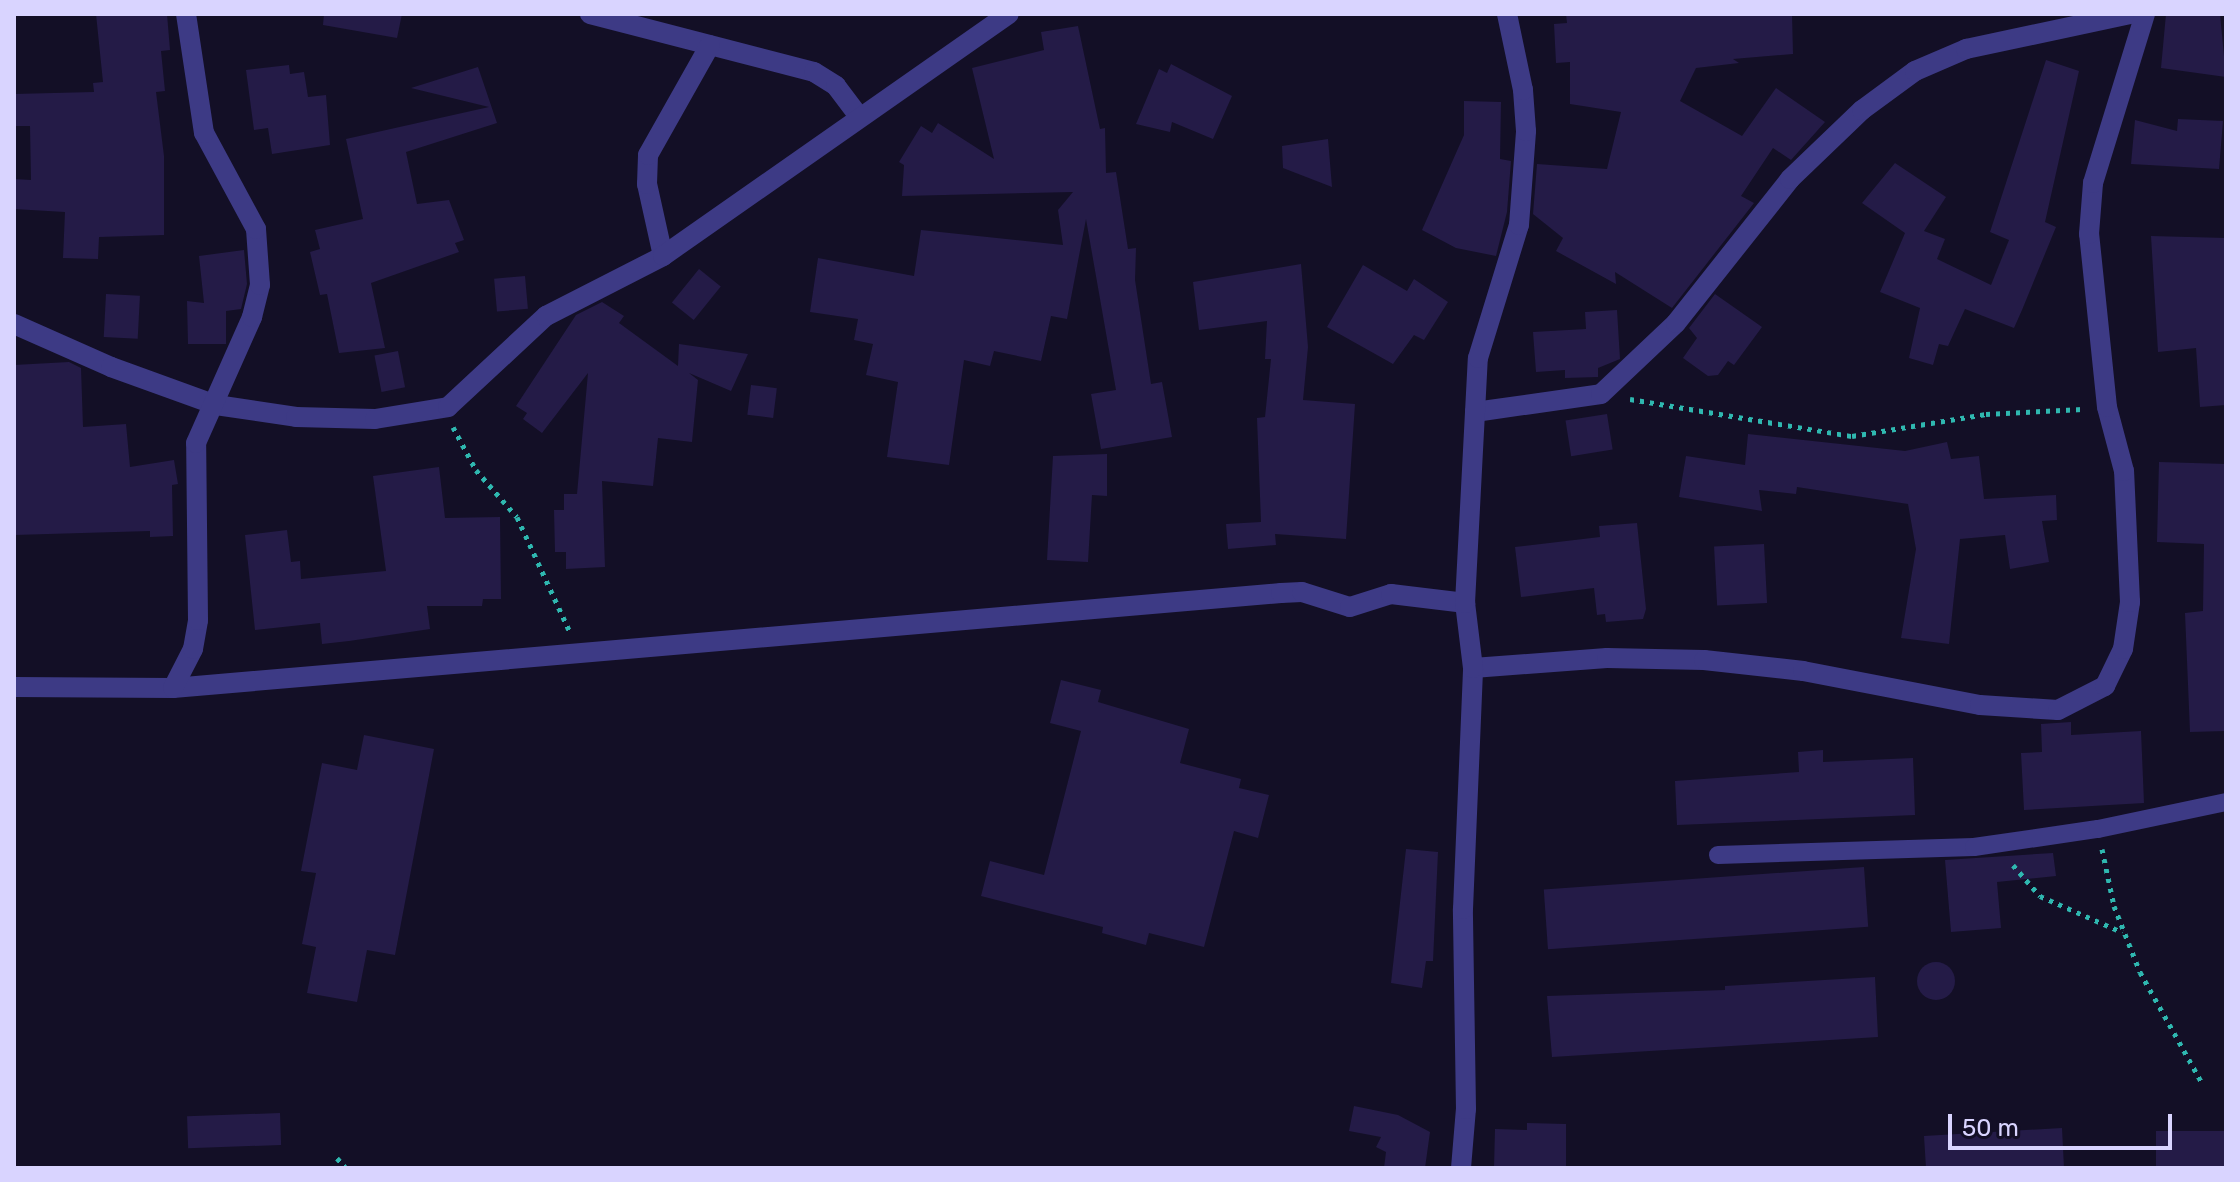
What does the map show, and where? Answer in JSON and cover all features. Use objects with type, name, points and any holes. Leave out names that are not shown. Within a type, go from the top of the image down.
[{"type":"street","points":[[173,688],[193,649],[198,620],[194,458],[203,426],[216,405],[252,317],[260,285],[260,252],[250,213],[204,133],[186,14]]},
{"type":"street","points":[[590,14],[814,72],[836,86],[859,116]]},
{"type":"street","points":[[14,324],[111,367],[216,405],[296,417],[375,419],[448,407],[546,316],[663,256],[782,177],[859,116],[1009,14]]},
{"type":"street","points":[[1461,1168],[1466,1109],[1463,909],[1473,668],[1465,603],[1478,358],[1519,225],[1523,187],[1523,90],[1507,14]]},
{"type":"street","points":[[1475,412],[1601,394],[1676,323],[1790,179],[1862,110],[1915,71],[1966,49],[2130,14]]},
{"type":"street","points":[[1473,668],[1607,658],[1704,660],[1803,671],[1980,705],[2058,710],[2077,705],[2105,686],[2123,649],[2130,602],[2124,471],[2107,407],[2089,234],[2093,183],[2145,14]]},
{"type":"street","points":[[663,256],[647,184],[648,155],[710,45]]},
{"type":"street","points":[[14,687],[173,688],[579,652],[763,641],[1281,593],[1302,592],[1350,607],[1391,594],[1465,603]]},
{"type":"lane","points":[[1718,855],[1999,844],[2098,829],[2226,802]]},
{"type":"path","points":[[1601,394],[1852,436],[1986,414],[2107,407]]},
{"type":"path","points":[[448,407],[458,442],[517,517],[579,652]]},
{"type":"path","points":[[2098,829],[2122,932],[2201,1081]]},
{"type":"path","points":[[1999,844],[2040,896],[2122,932]]},
{"type":"path","points":[[337,1158],[346,1168]]},
{"type":"building","points":[[96,14],[167,14],[170,50],[161,51],[165,91],[156,92],[164,156],[164,235],[99,237],[98,259],[63,258],[65,212],[14,209],[14,179],[31,180],[30,126],[14,126],[14,94],[94,92],[93,83],[103,82]]},
{"type":"building","points":[[324,14],[402,14],[397,38],[323,25]]},
{"type":"building","points":[[1566,14],[1792,14],[1793,54],[1733,59],[1739,63],[1696,68],[1680,101],[1742,136],[1776,88],[1825,122],[1791,160],[1773,148],[1741,196],[1754,203],[1672,308],[1615,272],[1616,284],[1556,251],[1563,238],[1533,214],[1537,164],[1607,169],[1621,112],[1570,104],[1570,62],[1556,63],[1554,24],[1567,23]]},
{"type":"building","points":[[2166,14],[2220,14],[2226,77],[2161,68]]},
{"type":"building","points":[[1078,26],[1100,129],[1105,128],[1106,173],[1116,172],[1128,249],[1136,248],[1135,280],[1151,384],[1162,382],[1172,437],[1101,449],[1091,394],[1116,390],[1086,219],[1067,319],[1051,316],[1041,361],[994,351],[990,366],[964,360],[949,465],[887,457],[898,382],[866,375],[873,344],[854,340],[858,319],[810,312],[818,258],[914,276],[921,230],[1063,245],[1058,210],[1073,192],[902,196],[904,165],[899,162],[921,126],[932,133],[938,123],[994,159],[972,68],[1044,50],[1041,32]]},
{"type":"building","points":[[2046,60],[2079,71],[2045,222],[2056,227],[2014,328],[1965,309],[1948,346],[1939,344],[1933,365],[1909,358],[1920,308],[1880,292],[1905,233],[1862,203],[1895,163],[1946,197],[1924,231],[1945,239],[1937,259],[1991,285],[2009,240],[1990,232]]},
{"type":"building","points":[[1171,64],[1232,96],[1213,139],[1172,122],[1170,132],[1136,124],[1159,69],[1167,73]]},
{"type":"building","points":[[289,65],[290,74],[304,72],[308,97],[326,95],[330,145],[272,154],[268,128],[254,130],[246,70]]},
{"type":"building","points":[[478,67],[497,123],[406,152],[417,204],[449,200],[464,240],[455,243],[459,252],[371,283],[385,348],[339,353],[327,294],[320,295],[310,252],[320,249],[315,230],[363,219],[346,139],[489,107],[411,88]]},
{"type":"building","points":[[1464,101],[1501,102],[1500,159],[1511,161],[1507,212],[1496,256],[1456,248],[1422,230],[1464,135]]},
{"type":"building","points":[[2178,119],[2223,121],[2219,169],[2131,164],[2135,120],[2177,131]]},
{"type":"building","points":[[1328,139],[1332,187],[1283,168],[1282,146]]},
{"type":"building","points":[[2151,236],[2226,238],[2226,405],[2200,407],[2196,348],[2158,352]]},
{"type":"building","points":[[244,250],[247,284],[241,309],[226,311],[226,344],[188,344],[187,301],[204,303],[199,256]]},
{"type":"building","points":[[1301,264],[1308,347],[1303,400],[1355,404],[1346,539],[1275,534],[1276,545],[1228,549],[1226,524],[1261,522],[1257,418],[1265,417],[1271,359],[1265,359],[1267,321],[1199,330],[1193,282]]},
{"type":"building","points":[[1363,265],[1407,291],[1414,279],[1448,302],[1424,340],[1414,335],[1393,364],[1327,327]]},
{"type":"building","points":[[699,269],[721,287],[694,320],[672,302]]},
{"type":"building","points":[[525,276],[528,309],[497,312],[494,279]]},
{"type":"building","points":[[106,294],[140,296],[138,339],[104,337]]},
{"type":"building","points":[[1715,294],[1762,327],[1734,365],[1728,361],[1718,375],[1708,376],[1683,358],[1697,338],[1689,328]]},
{"type":"building","points":[[602,302],[624,316],[619,323],[678,366],[679,344],[748,354],[731,391],[689,373],[698,380],[692,442],[658,438],[653,486],[602,481],[605,567],[566,569],[566,552],[555,552],[554,510],[564,510],[564,494],[577,494],[588,373],[542,433],[523,419],[527,413],[516,406],[576,315]]},
{"type":"building","points":[[1617,310],[1620,359],[1598,368],[1598,377],[1565,378],[1565,370],[1536,372],[1533,332],[1586,329],[1585,312]]},
{"type":"building","points":[[398,351],[405,387],[382,392],[374,356]]},
{"type":"building","points":[[69,362],[81,368],[83,427],[126,424],[130,467],[174,460],[178,484],[172,485],[173,536],[150,537],[150,531],[14,535],[14,365]]},
{"type":"building","points":[[751,385],[777,388],[773,418],[747,415]]},
{"type":"building","points":[[1607,414],[1613,450],[1571,456],[1566,421]]},
{"type":"building","points":[[1748,434],[1905,451],[1947,442],[1951,459],[1979,456],[1984,499],[2056,495],[2057,520],[2042,521],[2049,562],[2010,569],[2005,535],[1960,539],[1949,644],[1901,638],[1916,549],[1908,504],[1797,487],[1796,494],[1759,490],[1762,511],[1679,497],[1686,456],[1745,465]]},
{"type":"building","points":[[1107,454],[1107,496],[1092,495],[1088,562],[1047,560],[1053,456]]},
{"type":"building","points":[[2159,462],[2226,464],[2226,731],[2190,732],[2185,613],[2203,611],[2204,544],[2157,542]]},
{"type":"building","points":[[439,467],[445,518],[500,517],[501,599],[483,599],[482,606],[427,606],[430,629],[349,641],[322,644],[320,623],[255,630],[245,535],[287,530],[291,562],[300,561],[301,579],[386,571],[373,476]]},
{"type":"building","points":[[1637,523],[1646,609],[1643,619],[1606,622],[1605,614],[1597,615],[1594,588],[1521,597],[1515,547],[1600,537],[1599,526]]},
{"type":"building","points":[[1764,544],[1767,603],[1717,606],[1714,547]]},
{"type":"building","points":[[1061,680],[1101,690],[1098,702],[1189,729],[1180,763],[1241,779],[1239,788],[1269,795],[1258,838],[1234,831],[1204,947],[1149,933],[1146,945],[1102,933],[1103,927],[981,896],[990,861],[1044,875],[1081,731],[1050,723]]},
{"type":"building","points":[[2071,722],[2071,735],[2141,731],[2144,803],[2024,810],[2021,753],[2042,752],[2041,724]]},
{"type":"building","points":[[364,735],[434,749],[395,955],[367,950],[357,1002],[307,993],[316,947],[302,944],[316,873],[301,871],[322,763],[357,770]]},
{"type":"building","points":[[1823,750],[1823,762],[1913,758],[1915,815],[1677,825],[1675,781],[1799,772],[1798,752]]},
{"type":"building","points":[[1406,849],[1438,852],[1433,961],[1426,961],[1422,988],[1391,983]]},
{"type":"building","points":[[2053,853],[2056,876],[1997,882],[2001,928],[1951,932],[1945,860]]},
{"type":"building","points":[[1864,867],[1868,927],[1548,949],[1544,889]]},
{"type":"building","points":[[1936,962],[1949,968],[1955,981],[1949,994],[1936,1000],[1923,994],[1917,981],[1923,968]]},
{"type":"building","points":[[1875,977],[1878,1037],[1552,1057],[1547,996],[1725,990],[1725,986]]},
{"type":"building","points":[[1354,1106],[1398,1115],[1430,1132],[1425,1168],[1384,1168],[1386,1152],[1376,1147],[1381,1137],[1349,1131]]},
{"type":"building","points":[[280,1113],[281,1145],[188,1148],[187,1116]]},
{"type":"building","points":[[1527,1123],[1566,1124],[1566,1168],[1494,1168],[1495,1129],[1527,1130]]},
{"type":"building","points":[[2062,1128],[2064,1168],[1926,1168],[1924,1136]]},
{"type":"building","points":[[2156,1131],[2226,1131],[2226,1168],[2156,1168]]}]
